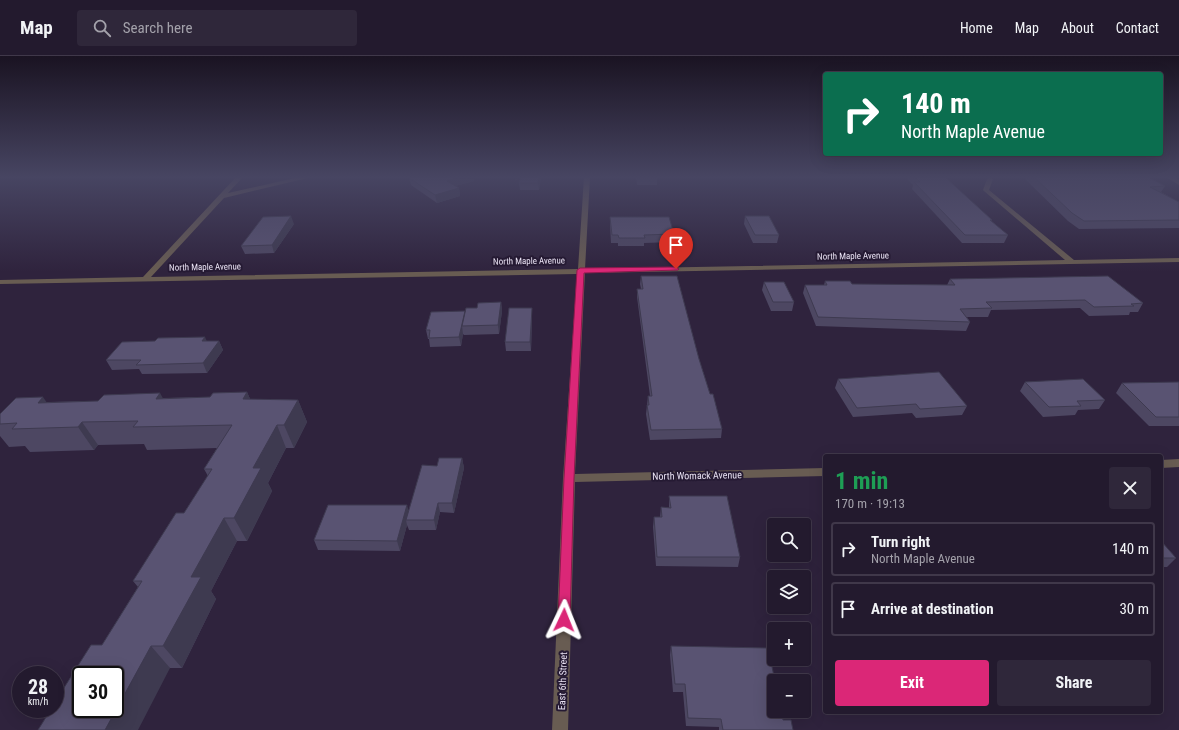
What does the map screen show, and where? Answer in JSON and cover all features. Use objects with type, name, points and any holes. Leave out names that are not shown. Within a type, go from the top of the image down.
[{"type":"street","points":[[145,279],[212,208]]},
{"type":"street","name":"East 6th Street","points":[[560,730],[569,478],[585,208]]},
{"type":"street","points":[[1008,208],[1072,262]]},
{"type":"street","name":"North Maple Avenue","points":[[0,282],[1179,260]]},
{"type":"street","points":[[1163,464],[1179,463]]},
{"type":"street","name":"North Womack Avenue","points":[[569,478],[823,472]]},
{"type":"building","points":[[939,208],[979,208],[992,220],[990,220],[1008,235],[965,235]]},
{"type":"building","points":[[1067,208],[1179,208],[1179,220],[1084,221]]},
{"type":"building","points":[[291,216],[272,245],[241,246],[263,217]]},
{"type":"building","points":[[745,216],[769,216],[779,235],[755,235]]},
{"type":"building","points":[[610,217],[669,217],[674,234],[644,235],[645,238],[619,238],[618,235],[612,235]]},
{"type":"building","points":[[641,276],[677,276],[699,359],[710,394],[713,394],[722,429],[651,430],[647,405],[649,405],[648,396],[652,396],[637,289],[643,289]]},
{"type":"building","points":[[1108,276],[1143,303],[1131,304],[1134,306],[1094,307],[1085,300],[986,302],[992,308],[960,309],[970,322],[818,317],[805,285],[827,285],[825,281],[850,281],[852,284],[955,285],[950,279]]},
{"type":"building","points":[[764,282],[784,282],[794,302],[773,302]]},
{"type":"building","points":[[501,302],[498,325],[462,326],[466,308],[477,308],[478,303]]},
{"type":"building","points":[[509,308],[532,308],[530,342],[505,342]]},
{"type":"building","points":[[465,311],[459,337],[429,338],[430,330],[426,330],[431,312]]},
{"type":"building","points":[[205,337],[202,341],[219,341],[203,363],[136,365],[141,360],[106,360],[122,342],[155,341],[158,338]]},
{"type":"building","points":[[939,372],[967,406],[920,409],[916,404],[857,408],[838,379]]},
{"type":"building","points":[[1083,379],[1105,400],[1077,401],[1081,406],[1049,407],[1025,382]]},
{"type":"building","points":[[1179,382],[1179,417],[1156,417],[1122,383]]},
{"type":"building","points":[[247,392],[243,399],[298,400],[284,425],[277,425],[253,468],[261,468],[234,518],[224,518],[191,577],[201,577],[163,646],[151,646],[124,695],[124,666],[78,666],[91,645],[102,645],[142,581],[133,581],[176,513],[184,513],[212,469],[204,469],[232,425],[133,427],[138,421],[82,422],[78,427],[12,429],[17,423],[0,424],[0,414],[16,398],[43,397],[38,403],[98,401],[104,395],[160,393],[156,399],[210,397],[213,393]]},
{"type":"building","points":[[439,458],[462,458],[452,503],[438,503],[434,520],[406,520],[422,465],[437,466]]},
{"type":"building","points":[[669,496],[727,496],[740,557],[657,557],[654,517],[662,517],[661,507],[671,508]]},
{"type":"building","points":[[328,505],[407,505],[397,541],[314,540]]},
{"type":"building","points":[[1163,543],[1176,558],[1163,558]]},
{"type":"building","points":[[671,646],[767,648],[767,666],[772,666],[774,674],[767,674],[767,718],[783,718],[783,720],[791,720],[793,730],[723,730],[721,719],[688,718],[685,684],[675,684]]},
{"type":"building","points":[[72,675],[72,718],[112,718],[105,730],[38,730],[45,718],[64,718],[64,688]]},
{"type":"route","points":[[564,620],[569,478],[580,270],[676,269]]}]
